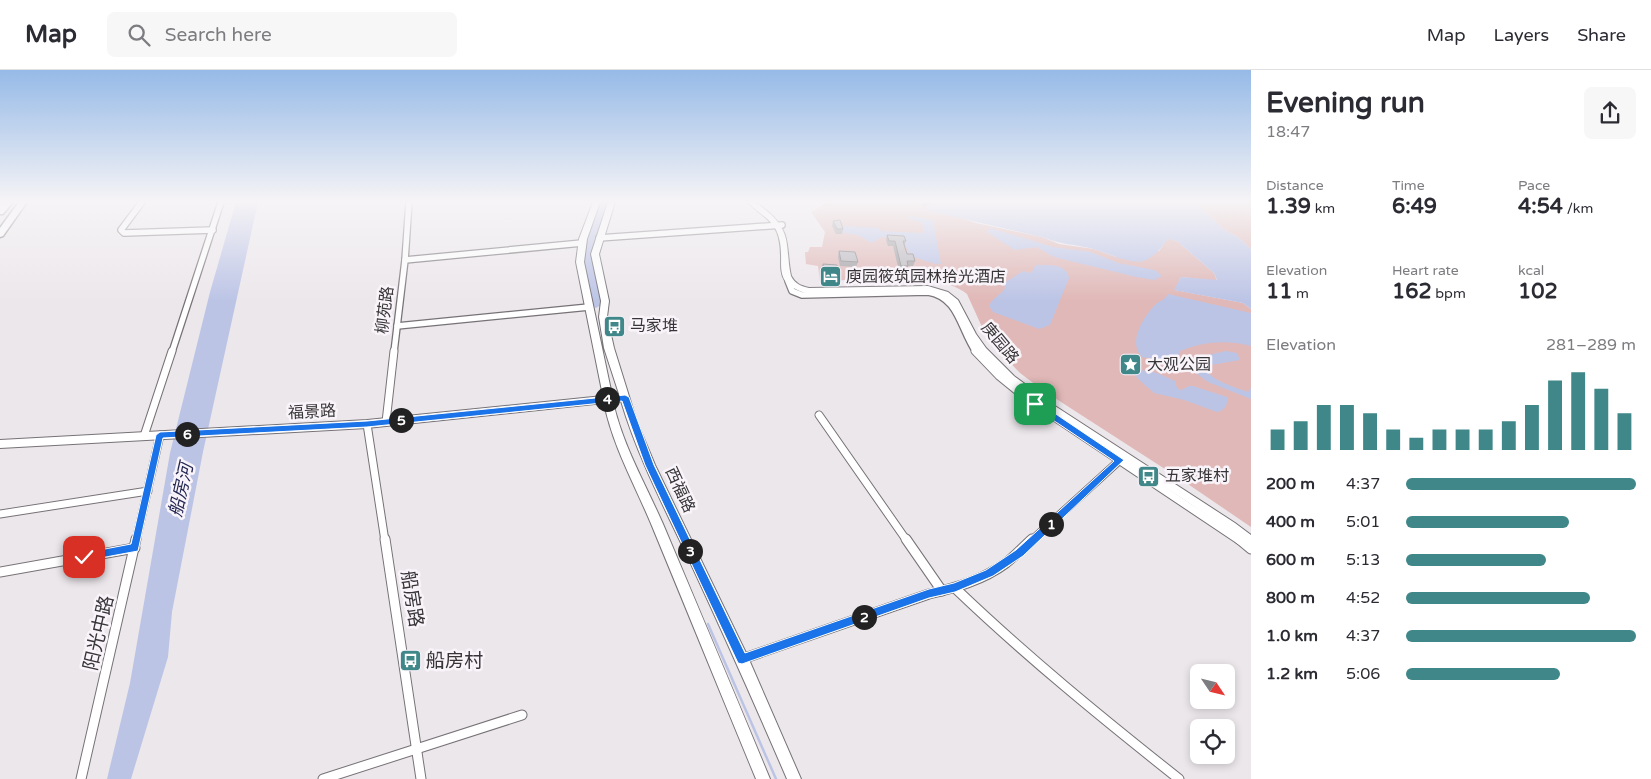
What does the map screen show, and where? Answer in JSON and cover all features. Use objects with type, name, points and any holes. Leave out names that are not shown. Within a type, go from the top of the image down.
[{"type":"main road","points":[[585,235],[580,262],[607,399],[627,460],[650,507],[763,779]]},
{"type":"main road","name":"西福路","points":[[600,235],[595,254],[605,301],[603,317],[609,348],[625,397],[650,465],[742,659],[794,779]]},
{"type":"main road","points":[[782,235],[788,281]]},
{"type":"main road","name":"庚园路","points":[[788,281],[797,288],[810,291],[928,289],[947,294],[959,305],[968,328],[977,343],[998,368],[1015,382],[1040,401],[1188,497],[1251,541]]},
{"type":"main road","name":"福景路","points":[[0,444],[367,424],[625,397]]},
{"type":"street","points":[[144,436],[211,235]]},
{"type":"street","name":"柳苑路","points":[[386,422],[407,235]]},
{"type":"street","points":[[599,238],[639,235]]},
{"type":"street","points":[[405,260],[582,244]]},
{"type":"street","points":[[788,281],[789,288],[793,292],[802,295],[928,292],[942,296],[951,305],[971,344],[986,364],[1000,377],[1035,404],[1251,549]]},
{"type":"street","points":[[397,326],[589,307]]},
{"type":"street","points":[[819,416],[942,591]]},
{"type":"street","name":"船房路","points":[[367,424],[421,779]]},
{"type":"street","name":"阳光中路","points":[[81,779],[160,435]]},
{"type":"street","points":[[742,659],[929,594],[955,588],[990,573],[1006,564],[1120,460]]},
{"type":"street","points":[[0,514],[148,491]]},
{"type":"street","points":[[0,572],[135,548]]},
{"type":"street","points":[[955,588],[997,628],[1093,710],[1179,779]]},
{"type":"street","points":[[323,779],[522,715]]},
{"type":"shaded area","name":"大观公园","points":[[824,235],[1033,235],[1059,244],[1094,249],[1116,257],[1159,251],[1168,238],[1177,241],[1214,273],[1217,281],[1181,277],[1175,290],[1243,303],[1251,309],[1251,527],[1044,391],[1020,373],[987,338],[967,294],[961,290],[938,282],[906,278],[874,282],[871,278],[820,282],[818,266],[806,264],[805,252],[808,252],[810,247],[822,247]]},
{"type":"shaded area","points":[[1234,235],[1251,235],[1251,249]]},
{"type":"water","name":"船房河","points":[[226,235],[251,235],[203,452],[172,612],[168,657],[131,779],[107,779],[130,683],[170,453],[210,292]]},
{"type":"water","points":[[858,235],[936,235],[941,264],[911,257],[900,238],[882,237],[872,243]]},
{"type":"water","points":[[992,235],[1013,235],[1053,247],[1091,252],[1118,263],[1155,270],[1162,276],[1154,280],[1136,277],[1054,257],[1037,247],[1015,250]]},
{"type":"water","points":[[1034,235],[1234,235],[1251,249],[1251,309],[1243,303],[1174,290],[1181,277],[1217,280],[1214,273],[1177,241],[1168,239],[1150,258],[1135,261]]},
{"type":"water","points":[[1036,265],[1061,267],[1068,273],[1069,278],[1050,325],[1039,329],[993,312],[989,306],[1005,288],[1004,283],[1023,271],[1031,273]]},
{"type":"water","points":[[1168,294],[1251,313],[1251,346],[1224,342],[1197,345],[1180,351],[1179,363],[1142,357],[1136,344],[1139,329],[1151,309],[1166,298]]},
{"type":"water","points":[[1226,351],[1237,353],[1240,360],[1207,366],[1206,371],[1231,386],[1248,392],[1251,388],[1251,399],[1208,382],[1192,370],[1194,358]]},
{"type":"water","points":[[1141,370],[1157,373],[1175,381],[1177,388],[1182,390],[1193,386],[1227,397],[1226,406],[1217,412],[1184,400],[1154,393],[1137,378],[1136,375]]},
{"type":"building","points":[[887,235],[904,236],[906,241],[903,241],[907,254],[913,254],[915,261],[907,261],[908,266],[901,266],[895,241],[889,241]]},
{"type":"building","points":[[839,251],[855,252],[858,262],[841,261]]},
{"type":"building","name":"庾园筱筑园林拾光酒店","points":[[823,264],[837,265],[838,271],[834,271],[835,278],[825,278]]},
{"type":"waterway","points":[[593,235],[587,253],[596,305]]},
{"type":"waterway","points":[[708,624],[776,779]]},
{"type":"place","name":"庾园筱筑园林拾光酒店","points":[[830,277]]},
{"type":"place","name":"马家堆","points":[[614,326]]},
{"type":"place","name":"大观公园","points":[[1131,365]]},
{"type":"place","name":"五家堆村","points":[[1149,476]]},
{"type":"place","name":"船房村","points":[[410,661]]},
{"type":"route","points":[[84,557],[135,548],[160,435],[367,424],[625,397],[632,422],[650,465],[742,659],[929,594],[955,588],[990,573],[1020,553],[1120,460],[1035,404]]}]
